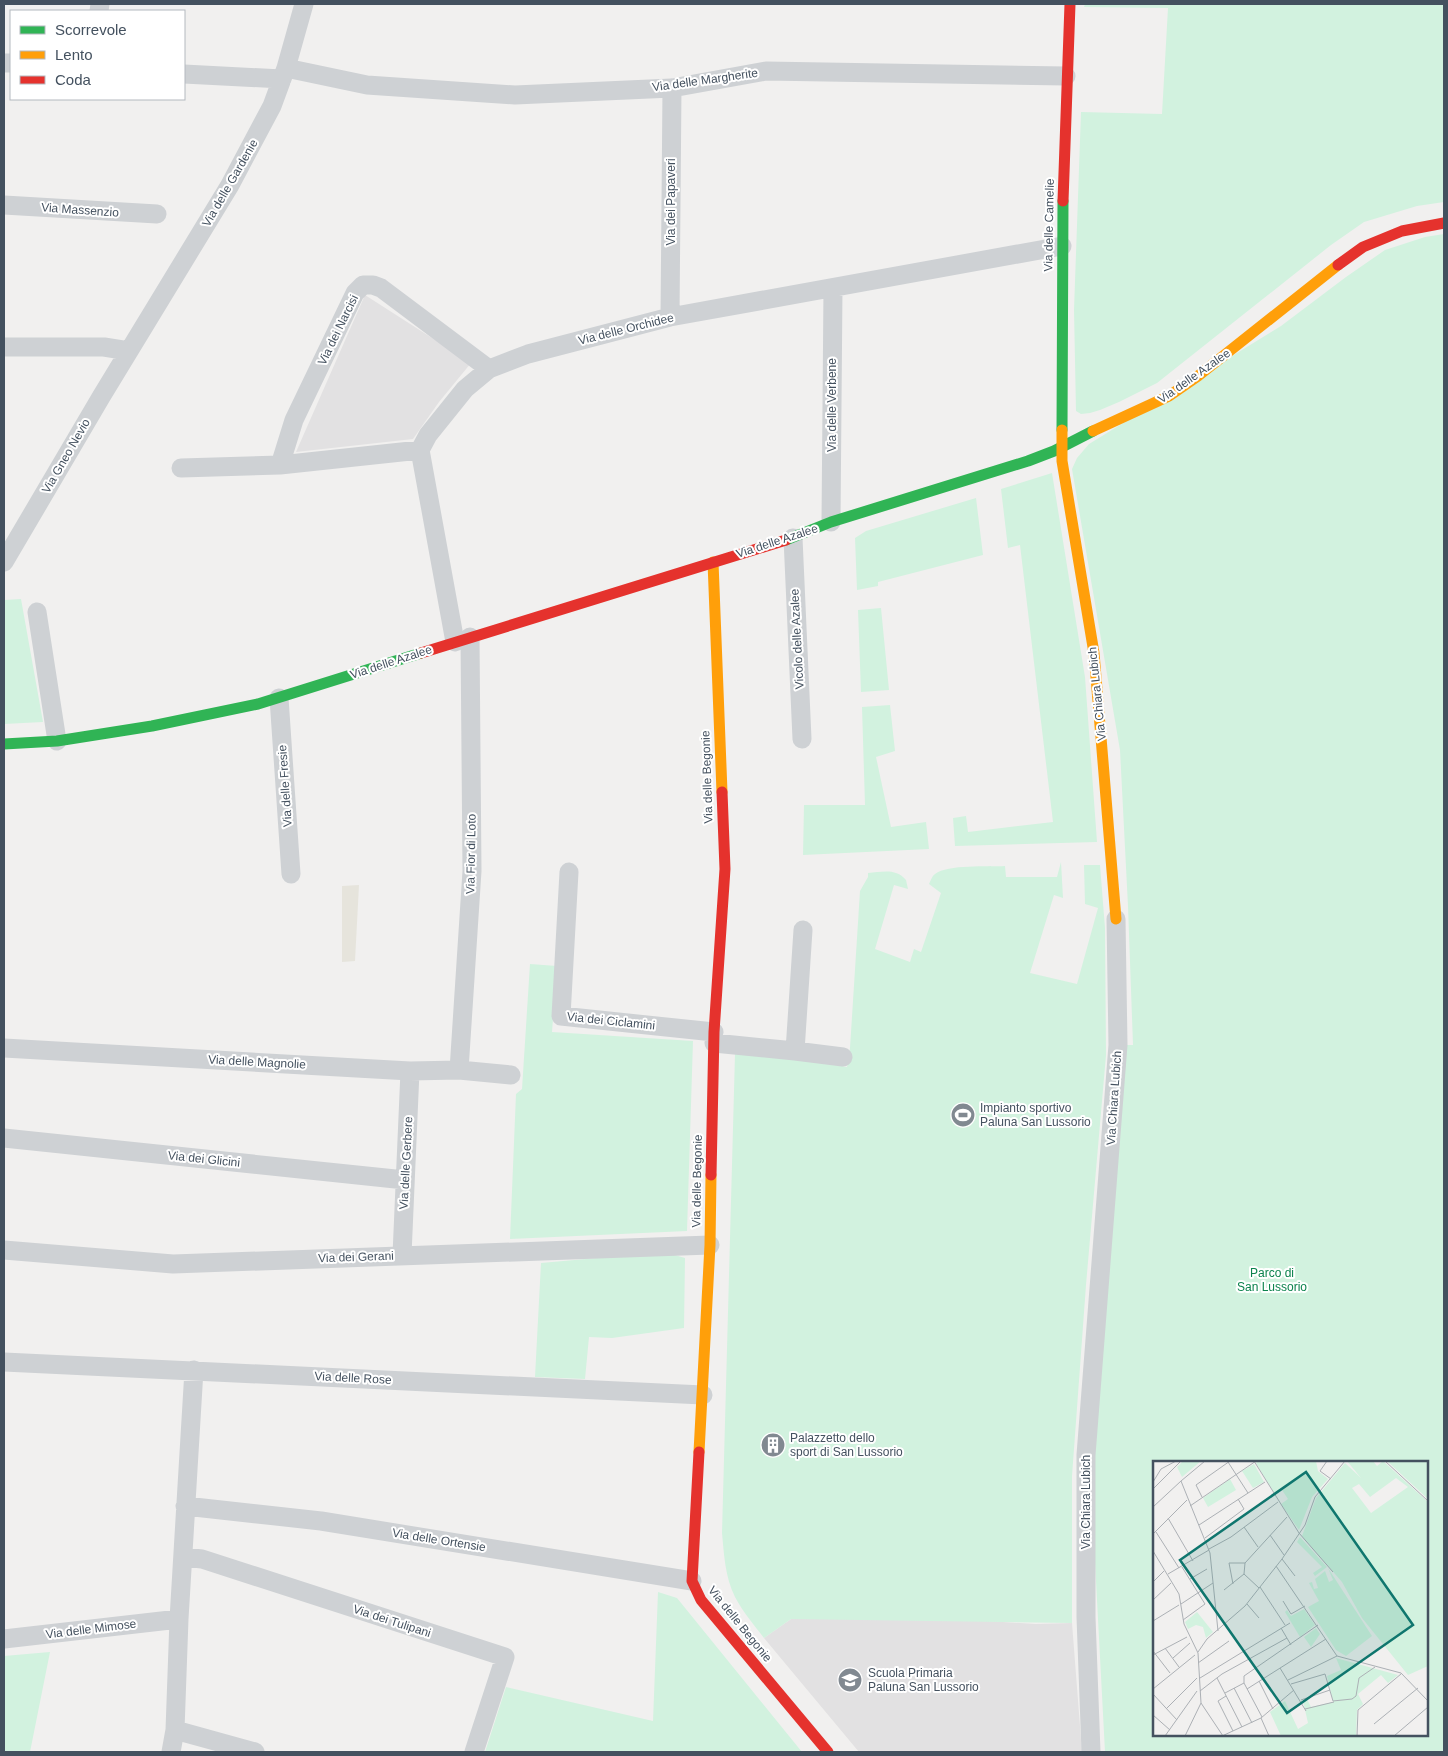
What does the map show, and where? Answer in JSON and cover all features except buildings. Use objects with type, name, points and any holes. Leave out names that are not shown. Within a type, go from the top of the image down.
[{"type":"street","name":"Via delle Gardenie","points":[[129,351],[230,185],[272,106],[284,74],[304,4]]},
{"type":"street","name":"Via delle Camelie","points":[[1062,446],[1062,246],[1066,76],[1070,4]]},
{"type":"street","name":"Via delle Margherite","points":[[185,74],[284,74],[367,85],[515,95],[672,88],[766,71],[1066,76]]},
{"type":"street","name":"Via dei Papaveri","points":[[670,316],[672,88]]},
{"type":"street","name":"Via Massenzio","points":[[4,205],[157,214]]},
{"type":"street","name":"Via delle Azalee","points":[[4,744],[57,742],[162,724],[258,704],[793,538],[831,522],[1028,461],[1169,396],[1198,376],[1323,276],[1363,247],[1402,231],[1444,223]]},
{"type":"street","name":"Via delle Orchidee","points":[[420,450],[428,435],[466,389],[489,370],[528,354],[670,316],[1062,246]]},
{"type":"street","name":"Via dei Narcisi","points":[[280,464],[294,420],[355,293],[363,285],[373,285],[380,288],[489,370]]},
{"type":"street","name":"Via delle Verbene","points":[[831,522],[833,288]]},
{"type":"street","points":[[4,347],[104,347],[129,351]]},
{"type":"street","name":"Via Gneo Nevio","points":[[4,562],[129,351]]},
{"type":"street","name":"Via Chiara Lubich","points":[[1062,446],[1062,461],[1094,653],[1116,919],[1118,1045],[1086,1455],[1086,1617],[1091,1752]]},
{"type":"street","points":[[182,468],[280,464],[420,450],[463,639]]},
{"type":"street","name":"Vicolo delle Azalee","points":[[793,538],[802,739]]},
{"type":"street","name":"Via delle Begonie","points":[[713,562],[725,869],[714,1038],[710,1245],[692,1581],[701,1600],[828,1752]]},
{"type":"street","points":[[37,612],[57,742]]},
{"type":"street","name":"Via Fior di Loto","points":[[459,1070],[472,871],[463,639]]},
{"type":"street","name":"Via delle Fresie","points":[[278,698],[291,874]]},
{"type":"street","name":"Via dei Ciclamini","points":[[569,872],[561,1016],[844,1057]]},
{"type":"street","points":[[795,1050],[803,930]]},
{"type":"street","name":"Via delle Magnolie","points":[[4,1048],[410,1071],[459,1070],[511,1075]]},
{"type":"street","name":"Via delle Gerbere","points":[[402,1255],[410,1071]]},
{"type":"street","name":"Via dei Glicini","points":[[4,1138],[405,1180]]},
{"type":"street","name":"Via dei Gerani","points":[[4,1250],[173,1264],[710,1245]]},
{"type":"street","name":"Via delle Rose","points":[[4,1362],[703,1395]]},
{"type":"street","points":[[172,1752],[175,1730],[179,1619],[194,1370]]},
{"type":"street","name":"Via delle Ortensie","points":[[186,1506],[321,1520],[692,1581]]},
{"type":"street","name":"Via dei Tulipani","points":[[183,1557],[202,1559],[505,1657],[474,1752]]},
{"type":"street","name":"Via delle Mimose","points":[[4,1640],[179,1619]]},
{"type":"street","points":[[175,1730],[255,1752]]},
{"type":"shaded area","points":[[365,295],[471,363],[439,402],[413,439],[296,452]]},
{"type":"shaded area","points":[[359,885],[355,961],[342,962],[342,886]]},
{"type":"shaded area","points":[[791,1619],[956,1619],[1036,1624],[1072,1623],[1082,1752],[859,1752],[764,1638]]},
{"type":"green space","points":[[1085,4],[1444,4],[1444,202],[1417,206],[1364,222],[1331,245],[1157,383],[1100,410],[1081,414],[1076,411],[1074,310],[1081,112],[1162,114],[1168,8],[1084,7]]},
{"type":"green space","name":"Parco di San Lussorio","points":[[1444,234],[1444,1752],[1105,1752],[1088,1429],[1118,1045],[1133,1045],[1120,750],[1072,469],[1077,458],[1089,444],[1281,326],[1385,250],[1425,237]]},
{"type":"green space","points":[[1052,473],[1085,677],[1097,842],[955,846],[953,818],[966,816],[968,832],[1053,822],[1020,545],[1008,548],[1001,489]]},
{"type":"green space","points":[[976,498],[983,555],[878,582],[878,586],[857,590],[855,538],[866,531]]},
{"type":"green space","points":[[21,599],[43,722],[4,724],[4,600]]},
{"type":"green space","points":[[881,608],[889,690],[861,692],[858,610]]},
{"type":"green space","points":[[890,705],[895,751],[876,757],[891,827],[926,822],[929,849],[803,855],[804,805],[865,805],[862,707]]},
{"type":"green space","points":[[1061,862],[1063,898],[1054,895],[1030,973],[1077,984],[1098,908],[1085,904],[1084,865],[1100,865],[1105,928],[1106,1055],[1072,1476],[1072,1623],[791,1619],[764,1638],[735,1597],[729,1582],[722,1533],[735,1054],[792,1056],[847,1067],[850,1048],[860,891],[868,877],[868,873],[893,872],[906,880],[908,889],[894,885],[875,949],[910,962],[914,949],[921,952],[941,893],[929,884],[935,874],[958,867],[1005,866],[1006,877],[1057,877]]},
{"type":"green space","points":[[530,964],[557,966],[552,1032],[693,1041],[687,1231],[510,1239],[516,1094],[522,1089]]},
{"type":"green space","points":[[664,1252],[685,1258],[684,1328],[612,1338],[589,1337],[585,1379],[535,1377],[541,1263]]},
{"type":"green space","points":[[658,1592],[677,1598],[802,1752],[485,1752],[506,1687],[653,1721]]},
{"type":"green space","points":[[50,1652],[30,1752],[4,1752],[4,1656]]},
{"type":"traffic: fast","points":[[1062,430],[1063,201]]},
{"type":"traffic: fast","points":[[786,540],[831,522],[1028,461],[1054,451],[1093,431]]},
{"type":"traffic: fast","points":[[4,744],[57,741],[152,726],[258,704],[421,653]]},
{"type":"traffic: slow","points":[[1093,431],[1169,396],[1198,376],[1338,265]]},
{"type":"traffic: slow","points":[[1062,430],[1062,461],[1094,653],[1116,919]]},
{"type":"traffic: slow","points":[[713,562],[722,792]]},
{"type":"traffic: slow","points":[[699,1452],[710,1245],[711,1175]]},
{"type":"traffic: jam","points":[[1063,201],[1070,4]]},
{"type":"traffic: jam","points":[[1338,265],[1363,247],[1402,231],[1444,223]]},
{"type":"traffic: jam","points":[[421,653],[786,540]]},
{"type":"traffic: jam","points":[[711,1175],[714,1032],[725,869],[722,792]]},
{"type":"traffic: jam","points":[[699,1452],[692,1581],[701,1600],[828,1752]]},
{"type":"place","name":"Impianto sportivo Paluna San Lussorio","points":[[963,1115]]},
{"type":"place","name":"Palazzetto dello sport di San Lussorio","points":[[773,1445]]},
{"type":"place","name":"Scuola Primaria Paluna San Lussorio","points":[[850,1680]]}]
